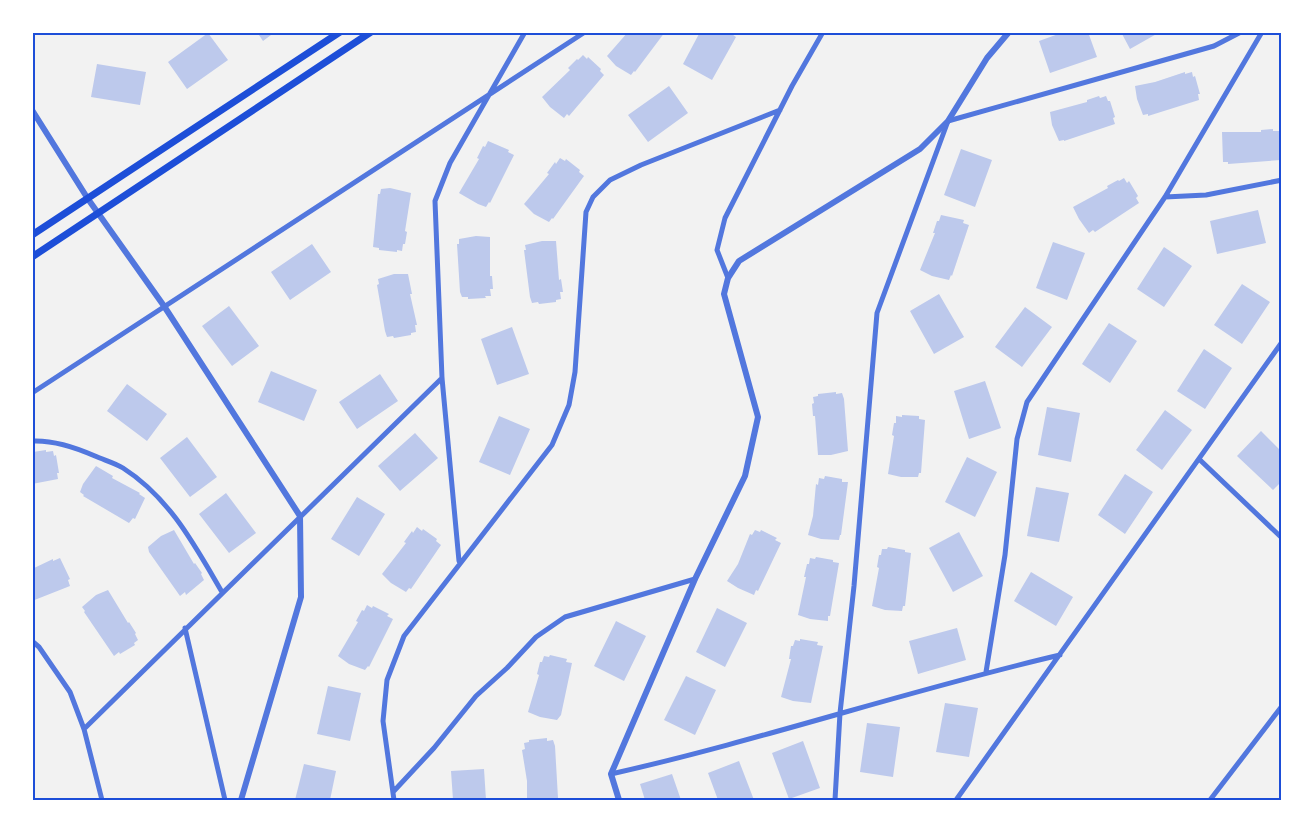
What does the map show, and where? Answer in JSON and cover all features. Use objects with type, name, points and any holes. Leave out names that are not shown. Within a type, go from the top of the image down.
[{"type":"main road","points":[[32,235],[340,32]]},
{"type":"main road","points":[[32,257],[372,32]]},
{"type":"street","points":[[459,562],[442,378],[436,201],[450,163],[491,94],[524,32]]},
{"type":"street","points":[[32,393],[585,32]]},
{"type":"street","points":[[728,278],[717,250],[726,218],[780,110],[823,32]]},
{"type":"street","points":[[835,800],[840,713],[854,586],[877,312],[948,122],[987,58],[1009,32]]},
{"type":"street","points":[[619,800],[612,774],[695,579],[745,476],[758,417],[724,294],[728,278],[739,261],[920,149],[948,122],[1214,46],[1241,32]]},
{"type":"street","points":[[986,672],[1005,555],[1017,439],[1027,402],[1165,197],[1262,32]]},
{"type":"street","points":[[32,110],[88,199],[164,306],[300,516],[301,597],[241,800]]},
{"type":"street","points":[[394,800],[383,721],[387,680],[404,636],[459,562],[552,445],[569,405],[575,372],[586,212],[593,196],[610,180],[780,110]]},
{"type":"street","points":[[1165,197],[1206,196],[1282,180]]},
{"type":"street","points":[[956,800],[1282,342]]},
{"type":"street","points":[[84,729],[442,378]]},
{"type":"street","points":[[32,441],[41,441],[82,450],[123,468],[155,494],[183,525],[222,592]]},
{"type":"street","points":[[1199,459],[1282,538]]},
{"type":"street","points":[[393,792],[434,748],[476,696],[507,668],[536,637],[565,617],[695,579]]},
{"type":"street","points":[[185,628],[225,800]]},
{"type":"street","points":[[32,641],[39,647],[70,692],[84,729],[102,800]]},
{"type":"street","points":[[612,774],[663,762],[986,672],[1060,655]]},
{"type":"street","points":[[1210,800],[1282,706]]},
{"type":"building","points":[[257,32],[275,32],[263,41]]},
{"type":"building","points":[[628,32],[665,32],[631,75],[616,66],[607,56]]},
{"type":"building","points":[[700,32],[729,32],[736,37],[712,80],[683,64]]},
{"type":"building","points":[[1064,32],[1088,32],[1097,57],[1050,73],[1039,41]]},
{"type":"building","points":[[1121,32],[1160,32],[1130,49]]},
{"type":"building","points":[[208,33],[228,60],[187,89],[168,62]]},
{"type":"building","points":[[583,55],[601,69],[600,71],[604,75],[569,116],[567,114],[564,118],[550,107],[542,97],[570,70],[568,68]]},
{"type":"building","points":[[97,64],[146,72],[140,105],[91,97]]},
{"type":"building","points":[[1185,72],[1185,74],[1192,72],[1193,77],[1195,76],[1200,94],[1198,94],[1199,100],[1148,116],[1148,114],[1143,115],[1137,99],[1135,86],[1155,82]]},
{"type":"building","points":[[669,86],[688,113],[648,142],[628,115]]},
{"type":"building","points":[[1099,96],[1100,98],[1106,96],[1108,101],[1110,101],[1115,124],[1059,141],[1052,125],[1050,112],[1087,102],[1087,100]]},
{"type":"building","points":[[1273,129],[1273,131],[1280,131],[1282,136],[1281,160],[1228,164],[1228,162],[1223,162],[1222,132],[1261,132],[1261,130]]},
{"type":"building","points":[[488,141],[509,150],[508,152],[514,155],[490,203],[486,207],[459,193],[479,159],[477,158],[483,146],[485,147]]},
{"type":"building","points":[[961,149],[992,160],[975,207],[944,195]]},
{"type":"building","points":[[560,158],[565,161],[566,159],[580,170],[579,172],[584,176],[549,222],[534,214],[524,204]]},
{"type":"building","points":[[1124,178],[1127,183],[1129,181],[1138,196],[1136,198],[1139,203],[1095,232],[1093,230],[1089,233],[1073,207]]},
{"type":"building","points":[[390,188],[411,193],[405,231],[407,232],[405,244],[403,244],[402,251],[397,250],[397,252],[379,250],[379,248],[373,247],[378,194],[380,194],[381,189]]},
{"type":"building","points":[[1258,210],[1266,243],[1217,254],[1210,221]]},
{"type":"building","points":[[941,215],[964,220],[963,223],[969,225],[949,280],[932,276],[920,270],[935,233],[933,233],[937,221],[939,221]]},
{"type":"building","points":[[476,236],[490,237],[490,276],[492,276],[493,289],[490,289],[491,296],[485,296],[486,298],[468,299],[468,297],[462,297],[460,292],[457,244],[459,244],[459,239]]},
{"type":"building","points":[[542,241],[556,241],[559,280],[561,279],[563,292],[560,292],[561,299],[556,300],[556,302],[539,304],[538,302],[532,303],[530,297],[524,250],[526,250],[525,245]]},
{"type":"building","points":[[1053,242],[1085,253],[1067,300],[1036,288]]},
{"type":"building","points":[[312,244],[331,272],[290,300],[271,272]]},
{"type":"building","points":[[1164,247],[1192,266],[1164,307],[1137,289]]},
{"type":"building","points":[[394,274],[408,274],[412,294],[410,294],[417,325],[415,325],[416,332],[411,333],[411,335],[394,338],[393,336],[387,337],[385,331],[377,285],[379,284],[378,279]]},
{"type":"building","points":[[1242,284],[1270,302],[1242,344],[1214,325]]},
{"type":"building","points":[[939,294],[964,337],[934,354],[910,311]]},
{"type":"building","points":[[229,306],[259,346],[232,366],[202,326]]},
{"type":"building","points":[[1025,307],[1052,327],[1022,367],[995,347]]},
{"type":"building","points":[[1109,323],[1137,341],[1110,383],[1082,364]]},
{"type":"building","points":[[512,327],[529,374],[497,385],[481,339]]},
{"type":"building","points":[[1204,349],[1232,368],[1205,409],[1177,391]]},
{"type":"building","points":[[271,371],[317,390],[304,421],[258,402]]},
{"type":"building","points":[[380,374],[398,401],[357,429],[339,402]]},
{"type":"building","points":[[985,381],[1001,428],[969,439],[954,391]]},
{"type":"building","points":[[127,384],[167,414],[147,441],[107,411]]},
{"type":"building","points":[[836,392],[836,394],[842,393],[844,399],[848,451],[831,455],[818,455],[815,416],[813,416],[813,397],[818,396],[818,394]]},
{"type":"building","points":[[1047,407],[1080,413],[1071,462],[1038,455]]},
{"type":"building","points":[[1165,410],[1192,430],[1162,470],[1136,450]]},
{"type":"building","points":[[902,415],[919,416],[919,419],[925,420],[921,473],[919,473],[918,477],[901,477],[888,474],[894,436],[892,435],[894,423],[896,423],[896,416],[902,417]]},
{"type":"building","points":[[499,416],[530,429],[510,475],[479,462]]},
{"type":"building","points":[[1261,431],[1282,452],[1282,481],[1273,490],[1237,456]]},
{"type":"building","points":[[415,433],[438,458],[400,491],[378,466]]},
{"type":"building","points":[[187,437],[217,477],[190,497],[160,458]]},
{"type":"building","points":[[46,450],[46,452],[53,451],[54,456],[56,455],[58,479],[32,484],[33,452]]},
{"type":"building","points":[[967,457],[997,472],[975,517],[945,502]]},
{"type":"building","points":[[96,466],[145,498],[135,519],[133,518],[129,523],[83,496],[80,492],[83,484]]},
{"type":"building","points":[[1125,474],[1153,492],[1125,534],[1098,515]]},
{"type":"building","points":[[825,476],[842,479],[842,482],[848,482],[839,540],[821,539],[808,535],[813,516],[816,484],[818,485],[819,478],[824,479]]},
{"type":"building","points":[[1036,487],[1069,493],[1059,542],[1027,536]]},
{"type":"building","points":[[226,493],[256,533],[229,553],[199,514]]},
{"type":"building","points":[[357,497],[385,514],[359,556],[331,539]]},
{"type":"building","points":[[417,527],[437,539],[436,541],[441,545],[411,589],[409,588],[406,592],[391,583],[382,574],[406,543],[404,542],[412,531],[413,533]]},
{"type":"building","points":[[174,530],[194,564],[202,573],[204,580],[186,595],[185,592],[180,596],[149,552],[148,547],[161,536]]},
{"type":"building","points":[[755,530],[760,532],[761,530],[777,538],[775,540],[781,543],[758,591],[756,590],[754,595],[727,581],[738,564],[750,534],[752,535]]},
{"type":"building","points":[[959,532],[983,576],[953,592],[929,548]]},
{"type":"building","points":[[888,547],[911,553],[905,606],[903,606],[902,611],[885,610],[872,606],[879,568],[877,567],[879,555],[881,555],[882,549],[887,549]]},
{"type":"building","points":[[816,557],[839,563],[828,621],[810,619],[798,615],[807,564],[809,564],[810,558],[815,559]]},
{"type":"building","points":[[60,558],[70,579],[68,580],[70,586],[32,601],[32,569],[53,559],[53,561]]},
{"type":"building","points":[[1031,572],[1073,597],[1056,626],[1014,601]]},
{"type":"building","points":[[108,590],[136,633],[138,640],[134,643],[135,645],[114,656],[82,607],[96,595]]},
{"type":"building","points":[[367,605],[389,614],[387,616],[393,619],[369,667],[365,670],[349,664],[338,656],[358,622],[356,621],[362,610],[364,611]]},
{"type":"building","points":[[717,608],[747,623],[725,667],[696,652]]},
{"type":"building","points":[[616,621],[646,636],[624,681],[594,666]]},
{"type":"building","points":[[957,628],[966,660],[918,674],[909,641]]},
{"type":"building","points":[[800,639],[818,642],[817,645],[823,646],[811,703],[793,701],[781,697],[791,659],[789,659],[791,646],[793,646],[795,640],[800,641]]},
{"type":"building","points":[[550,655],[567,659],[566,662],[572,663],[561,715],[557,720],[540,717],[528,712],[539,675],[537,674],[540,662],[542,662],[544,656],[549,657]]},
{"type":"building","points":[[686,676],[716,690],[695,735],[664,720]]},
{"type":"building","points":[[328,686],[361,693],[350,741],[317,734]]},
{"type":"building","points":[[945,703],[978,708],[969,757],[936,752]]},
{"type":"building","points":[[867,723],[900,727],[893,777],[860,772]]},
{"type":"building","points":[[547,738],[547,741],[553,740],[555,746],[558,798],[527,800],[527,781],[522,750],[525,749],[524,743],[529,742],[529,740]]},
{"type":"building","points":[[803,741],[820,788],[789,799],[772,753]]},
{"type":"building","points":[[739,761],[754,800],[718,800],[708,773]]},
{"type":"building","points":[[304,764],[336,771],[330,800],[295,800]]},
{"type":"building","points":[[484,769],[486,800],[453,800],[451,771]]},
{"type":"building","points":[[672,774],[681,800],[645,800],[640,784]]}]
